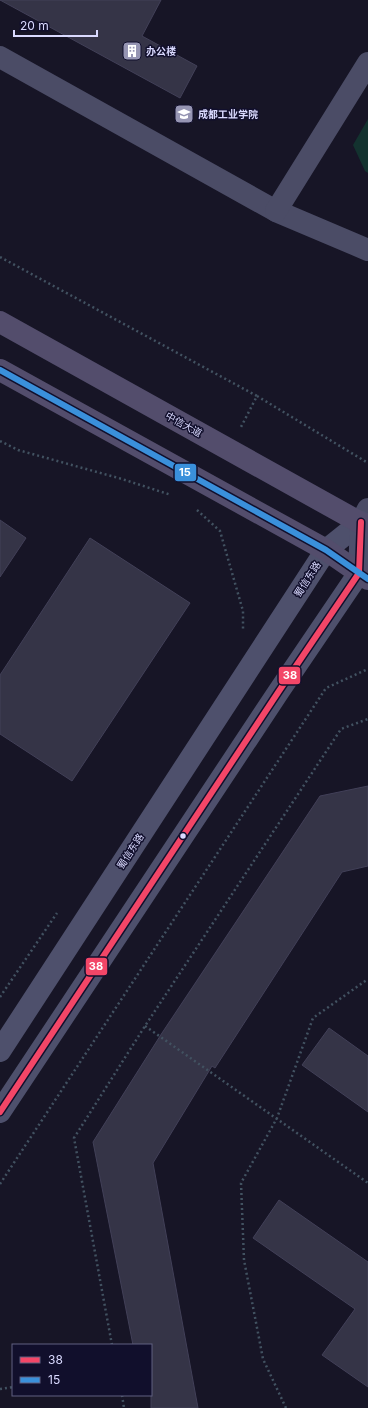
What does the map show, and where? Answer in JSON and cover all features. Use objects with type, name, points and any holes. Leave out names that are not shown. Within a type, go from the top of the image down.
[{"type":"main road","name":"中信大道","points":[[0,322],[229,449],[366,519]]},
{"type":"main road","points":[[0,370],[326,550],[364,576]]},
{"type":"main road","points":[[0,1112],[279,691],[364,576],[366,519]]},
{"type":"main road","name":"蜀信东路","points":[[0,1051],[326,550],[366,519]]},
{"type":"street","points":[[0,57],[276,211],[368,250]]},
{"type":"street","points":[[276,211],[368,63]]},
{"type":"path","points":[[0,257],[257,396],[368,463]]},
{"type":"path","points":[[229,449],[257,396]]},
{"type":"path","points":[[0,441],[18,450],[122,479],[173,496]]},
{"type":"path","points":[[197,510],[210,486]]},
{"type":"path","points":[[192,505],[220,531],[243,611],[243,632]]},
{"type":"path","points":[[0,1184],[326,688],[368,669]]},
{"type":"path","points":[[112,1344],[74,1138],[145,1026],[341,729],[368,719]]},
{"type":"path","points":[[0,996],[58,912]]},
{"type":"path","points":[[286,1408],[263,1359],[244,1260],[241,1183],[277,1118],[313,1018],[368,979]]},
{"type":"path","points":[[145,1026],[368,1183]]},
{"type":"path","points":[[0,1389],[12,1387]]},
{"type":"path","points":[[122,1396],[124,1408]]},
{"type":"green space","points":[[368,119],[368,173],[365,171],[353,145]]},
{"type":"building","name":"办公楼","points":[[0,0],[161,0],[142,36],[197,66],[180,98]]},
{"type":"building","points":[[0,520],[26,538],[0,577]]},
{"type":"building","points":[[90,538],[190,603],[72,781],[0,734],[0,675]]},
{"type":"building","points":[[368,786],[368,866],[342,872],[215,1068],[212,1066],[153,1163],[198,1408],[151,1408],[152,1344],[133,1344],[93,1142],[162,1033],[320,796]]},
{"type":"building","points":[[329,1028],[368,1056],[368,1112],[302,1065]]},
{"type":"building","points":[[279,1200],[368,1262],[368,1387],[322,1355],[355,1309],[253,1238]]},
{"type":"transit line","name":"15","points":[[0,370],[326,550],[368,579]]},
{"type":"transit line","name":"38","points":[[0,1112],[359,573],[361,522]]},
{"type":"place","name":"办公楼","points":[[132,51]]},
{"type":"place","name":"成都工业学院","points":[[184,114]]}]
